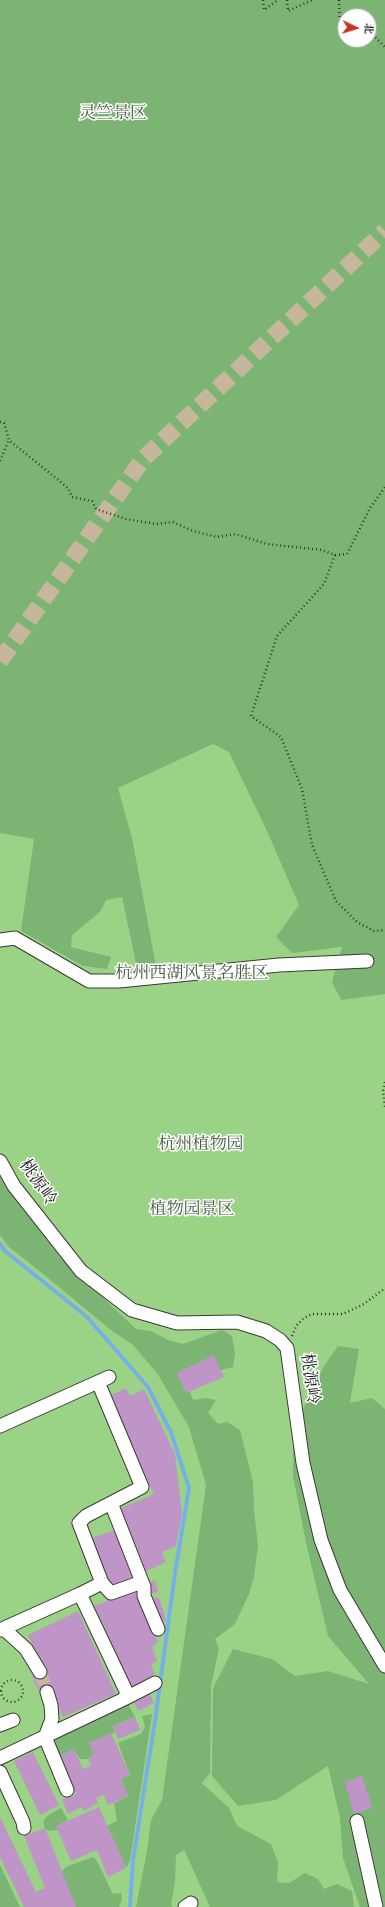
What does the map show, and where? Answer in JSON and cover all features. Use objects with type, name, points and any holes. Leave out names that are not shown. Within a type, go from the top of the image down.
[{"type":"street","points":[[0,940],[15,938],[89,980],[119,981],[279,965],[367,961]]},
{"type":"street","name":"桃源岭","points":[[0,1161],[14,1186],[81,1270],[132,1310],[177,1323],[237,1322],[266,1330],[280,1340],[286,1348],[303,1463],[321,1540],[340,1590],[385,1666]]},
{"type":"street","points":[[0,1426],[104,1379],[142,1487],[86,1516],[79,1523],[102,1583],[111,1593],[142,1582]]},
{"type":"street","points":[[111,1503],[142,1582],[144,1596],[158,1629]]},
{"type":"street","points":[[40,1672],[26,1649],[2,1629],[102,1583]]},
{"type":"street","points":[[80,1594],[127,1693],[124,1699]]},
{"type":"street","points":[[1,1755],[45,1737],[155,1683]]},
{"type":"street","points":[[47,1692],[51,1706],[52,1719],[45,1737],[67,1790]]},
{"type":"street","points":[[0,1725],[13,1720]]},
{"type":"street","points":[[0,1772],[24,1822],[24,1828]]},
{"type":"street","points":[[357,1821],[376,1907]]},
{"type":"path","points":[[263,0],[264,10],[278,0]]},
{"type":"path","points":[[287,0],[288,11],[312,0]]},
{"type":"path","points":[[377,39],[385,47]]},
{"type":"path","points":[[0,422],[4,423],[9,440],[68,488],[72,497],[92,501],[96,509],[134,520],[156,524],[173,522],[193,531],[217,537],[235,534],[267,544],[322,550],[335,555],[347,554],[370,508],[385,487]]},
{"type":"path","points":[[0,461],[9,440]]},
{"type":"path","points":[[335,555],[324,584],[277,636],[251,716],[281,737],[302,789],[312,845],[336,901],[357,922],[374,931],[385,930]]},
{"type":"path","points":[[385,1082],[382,1091],[385,1108]]},
{"type":"path","points":[[286,1348],[296,1326],[304,1318],[312,1314],[343,1314],[364,1304],[385,1288]]},
{"type":"path","points":[[12,1680],[17,1680],[24,1686],[21,1697],[17,1702],[7,1702],[2,1698],[1,1691],[1,1685],[12,1680]]},
{"type":"green space","name":"植物园景区","points":[[0,0],[385,0],[385,1907],[0,1907]]},
{"type":"green space","name":"灵竺景区","points":[[0,0],[385,0],[385,994],[341,1000],[332,982],[342,947],[292,953],[276,937],[299,905],[267,831],[229,752],[213,744],[118,788],[132,838],[156,966],[137,968],[122,897],[106,900],[100,912],[72,935],[71,947],[111,957],[107,969],[83,966],[21,931],[34,839],[0,833]]},
{"type":"green space","points":[[0,1176],[8,1190],[60,1257],[136,1329],[151,1331],[168,1340],[183,1344],[222,1330],[232,1336],[235,1353],[233,1367],[186,1379],[193,1400],[206,1398],[216,1400],[208,1413],[218,1424],[227,1422],[240,1430],[253,1482],[258,1546],[254,1577],[249,1594],[235,1624],[215,1639],[219,1649],[211,1686],[210,1773],[202,1783],[229,1808],[237,1826],[271,1844],[278,1862],[277,1882],[289,1883],[305,1873],[318,1879],[324,1889],[337,1884],[352,1891],[354,1907],[210,1907],[184,1850],[176,1855],[175,1881],[171,1905],[173,1907],[136,1907],[147,1851],[151,1820],[162,1800],[206,1485],[189,1427],[157,1373],[132,1344],[112,1331],[9,1247],[0,1235]]},
{"type":"green space","points":[[338,1346],[359,1349],[350,1403],[372,1398],[385,1409],[385,1907],[360,1907],[343,1858],[340,1818],[328,1766],[276,1800],[238,1806],[212,1776],[213,1688],[233,1649],[272,1659],[295,1676],[328,1671],[369,1684],[328,1636],[306,1543],[293,1476],[293,1430],[324,1366]]},
{"type":"green space","points":[[128,1704],[135,1717],[113,1726],[115,1732],[89,1743],[94,1755],[88,1759],[80,1759],[74,1749],[59,1757],[54,1742],[55,1738]]},
{"type":"green space","points":[[152,1714],[130,1861],[126,1868],[107,1826],[117,1821],[114,1803],[128,1796],[121,1779],[130,1775],[118,1743],[141,1734],[145,1727],[142,1716]]},
{"type":"green space","points":[[61,1808],[68,1820],[57,1826],[58,1830],[48,1831],[45,1828],[43,1821],[47,1816]]},
{"type":"green space","points":[[93,1857],[97,1861],[113,1894],[121,1893],[122,1899],[119,1907],[76,1907],[61,1872],[66,1867]]},
{"type":"green space","points":[[0,1865],[20,1907],[0,1907]]},
{"type":"building","points":[[214,1355],[224,1377],[186,1393],[177,1373]]},
{"type":"building","points":[[126,1388],[130,1396],[144,1389],[175,1454],[182,1513],[176,1546],[162,1552],[166,1562],[144,1572],[117,1510],[154,1494],[109,1396]]},
{"type":"building","points":[[116,1530],[135,1580],[113,1589],[91,1538]]},
{"type":"building","points":[[155,1580],[158,1592],[150,1594],[148,1583]]},
{"type":"building","points":[[135,1590],[158,1642],[152,1647],[157,1661],[151,1664],[155,1674],[132,1687],[94,1606]]},
{"type":"building","points":[[159,1597],[166,1620],[158,1623],[151,1599]]},
{"type":"building","points":[[78,1611],[116,1694],[63,1717],[51,1690],[40,1694],[32,1676],[44,1670],[28,1635]]},
{"type":"building","points":[[150,1694],[154,1703],[138,1711],[134,1702]]},
{"type":"building","points":[[135,1717],[140,1730],[118,1739],[113,1726]]},
{"type":"building","points":[[111,1733],[130,1775],[121,1779],[128,1796],[108,1805],[104,1795],[96,1798],[98,1803],[84,1811],[82,1807],[68,1814],[62,1800],[76,1794],[59,1757],[74,1749],[83,1769],[91,1766],[88,1759],[94,1755],[89,1743]]},
{"type":"building","points":[[33,1752],[59,1805],[40,1815],[14,1761]]},
{"type":"building","points":[[362,1775],[372,1808],[354,1814],[345,1782]]},
{"type":"building","points":[[99,1807],[126,1868],[108,1877],[97,1850],[71,1861],[56,1826]]},
{"type":"building","points":[[0,1817],[36,1892],[45,1888],[24,1836],[45,1828],[76,1907],[24,1907],[0,1857]]},
{"type":"waterway","points":[[0,1244],[5,1251],[87,1317],[148,1387],[171,1432],[189,1488],[133,1860],[130,1907]]},
{"type":"tunnel","points":[[0,661],[143,459],[385,231]]},
{"type":"tunnel","points":[[40,1672],[47,1692]]},
{"type":"park label","name":"杭州西湖风景名胜区","points":[[192,974]]},
{"type":"park label","name":"杭州植物园","points":[[201,1145]]}]
